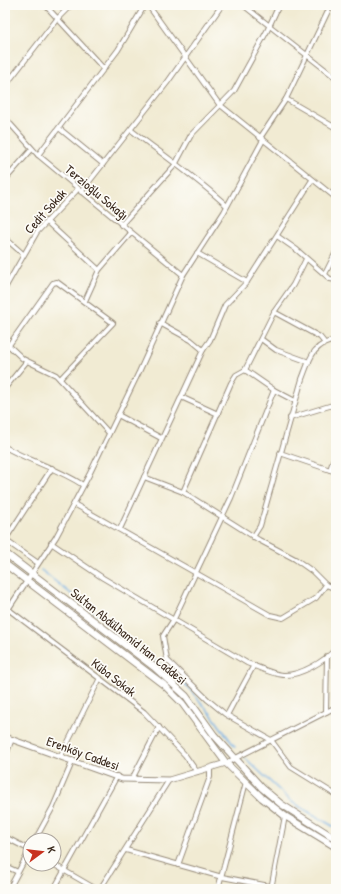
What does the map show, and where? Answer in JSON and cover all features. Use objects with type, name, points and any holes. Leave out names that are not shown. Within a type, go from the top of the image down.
[{"type":"main road","name":"Sultan Abdülhamid Han Caddesi","points":[[5,553],[154,667],[181,691],[234,758],[262,788],[282,804],[336,840]]},
{"type":"main road","name":"Sultan Abdülhamid Han Caddesi","points":[[5,564],[164,686],[182,703],[226,763],[246,782],[285,816],[336,847]]},
{"type":"street","points":[[44,5],[104,69]]},
{"type":"street","points":[[5,86],[57,19],[71,5]]},
{"type":"street","points":[[38,155],[60,129],[104,69],[145,5]]},
{"type":"street","points":[[148,5],[187,56],[207,89],[220,104],[336,198]]},
{"type":"street","name":"Cedit Sokak","points":[[5,288],[23,254],[37,232],[46,221],[79,190],[103,164],[131,130],[187,56],[222,5]]},
{"type":"street","points":[[243,5],[270,25],[306,56],[336,78]]},
{"type":"street","points":[[121,225],[175,165],[191,135],[240,83],[279,5]]},
{"type":"street","points":[[5,614],[52,543],[74,504],[118,415],[183,275],[227,206],[262,139],[286,100],[331,5]]},
{"type":"street","points":[[286,100],[336,128]]},
{"type":"street","name":"Terzioğlu Sokağı","points":[[5,118],[38,155],[183,275]]},
{"type":"street","points":[[60,129],[103,164]]},
{"type":"street","points":[[131,130],[175,165],[204,184],[227,206]]},
{"type":"street","points":[[5,180],[32,149]]},
{"type":"street","points":[[120,529],[161,438],[203,350],[210,340],[225,306],[247,282],[312,180]]},
{"type":"street","points":[[46,221],[99,270]]},
{"type":"street","points":[[85,302],[99,270],[131,233]]},
{"type":"street","points":[[277,236],[330,279],[336,280]]},
{"type":"street","points":[[5,238],[23,254]]},
{"type":"street","points":[[325,274],[336,252]]},
{"type":"street","points":[[197,253],[247,282]]},
{"type":"street","points":[[183,492],[231,382],[236,375],[244,370],[274,312],[293,285],[306,258]]},
{"type":"street","points":[[60,379],[113,323],[57,282],[53,282],[7,343],[27,361],[48,370],[60,379],[109,433]]},
{"type":"street","points":[[274,312],[320,337],[324,342]]},
{"type":"street","points":[[160,323],[191,340],[203,350]]},
{"type":"street","points":[[261,339],[276,350],[309,362]]},
{"type":"street","points":[[253,537],[260,526],[295,401],[309,362],[315,349],[324,342],[336,340]]},
{"type":"street","points":[[5,388],[27,361]]},
{"type":"street","points":[[244,370],[274,390],[295,401]]},
{"type":"street","points":[[274,390],[245,467],[223,517],[195,572],[174,619],[163,636],[167,660],[208,700],[227,715],[271,740],[291,767],[336,795]]},
{"type":"street","points":[[181,397],[218,414]]},
{"type":"street","points":[[290,418],[336,404]]},
{"type":"street","points":[[118,415],[161,438]]},
{"type":"street","points":[[5,446],[23,457],[52,468],[83,485]]},
{"type":"street","points":[[330,470],[336,452]]},
{"type":"street","points":[[280,454],[336,472]]},
{"type":"street","points":[[38,563],[5,540],[52,468]]},
{"type":"street","points":[[144,477],[183,492],[253,537],[295,559],[312,571],[326,585],[336,588]]},
{"type":"street","points":[[74,504],[270,615],[283,618],[316,598],[326,585]]},
{"type":"street","points":[[52,543],[103,578],[254,666],[268,672],[283,675],[299,672],[336,649]]},
{"type":"street","name":"Küba Sokak","points":[[8,609],[144,712],[184,755],[197,772]]},
{"type":"street","points":[[326,712],[327,656]]},
{"type":"street","points":[[227,715],[254,666]]},
{"type":"street","points":[[61,756],[100,678]]},
{"type":"street","points":[[226,763],[336,707]]},
{"type":"street","points":[[132,779],[159,727]]},
{"type":"street","name":"Erenköy Caddesi","points":[[5,737],[117,776],[132,779],[169,780],[226,763]]},
{"type":"street","points":[[5,756],[12,739]]},
{"type":"street","points":[[39,832],[53,807],[73,760]]},
{"type":"street","points":[[178,865],[210,777],[210,768]]},
{"type":"street","points":[[54,889],[117,776]]},
{"type":"street","points":[[100,889],[169,780]]},
{"type":"street","points":[[218,889],[246,782]]},
{"type":"street","points":[[272,888],[285,816]]},
{"type":"street","points":[[5,837],[22,846]]},
{"type":"street","points":[[126,850],[222,877],[272,888],[285,889]]},
{"type":"street","points":[[9,889],[22,865]]},
{"type":"street","points":[[5,866],[18,872]]},
{"type":"street","points":[[64,870],[96,889]]},
{"type":"waterway","points":[[41,570],[185,684],[211,714],[235,747]]},
{"type":"waterway","points":[[245,758],[292,802],[336,828]]}]
